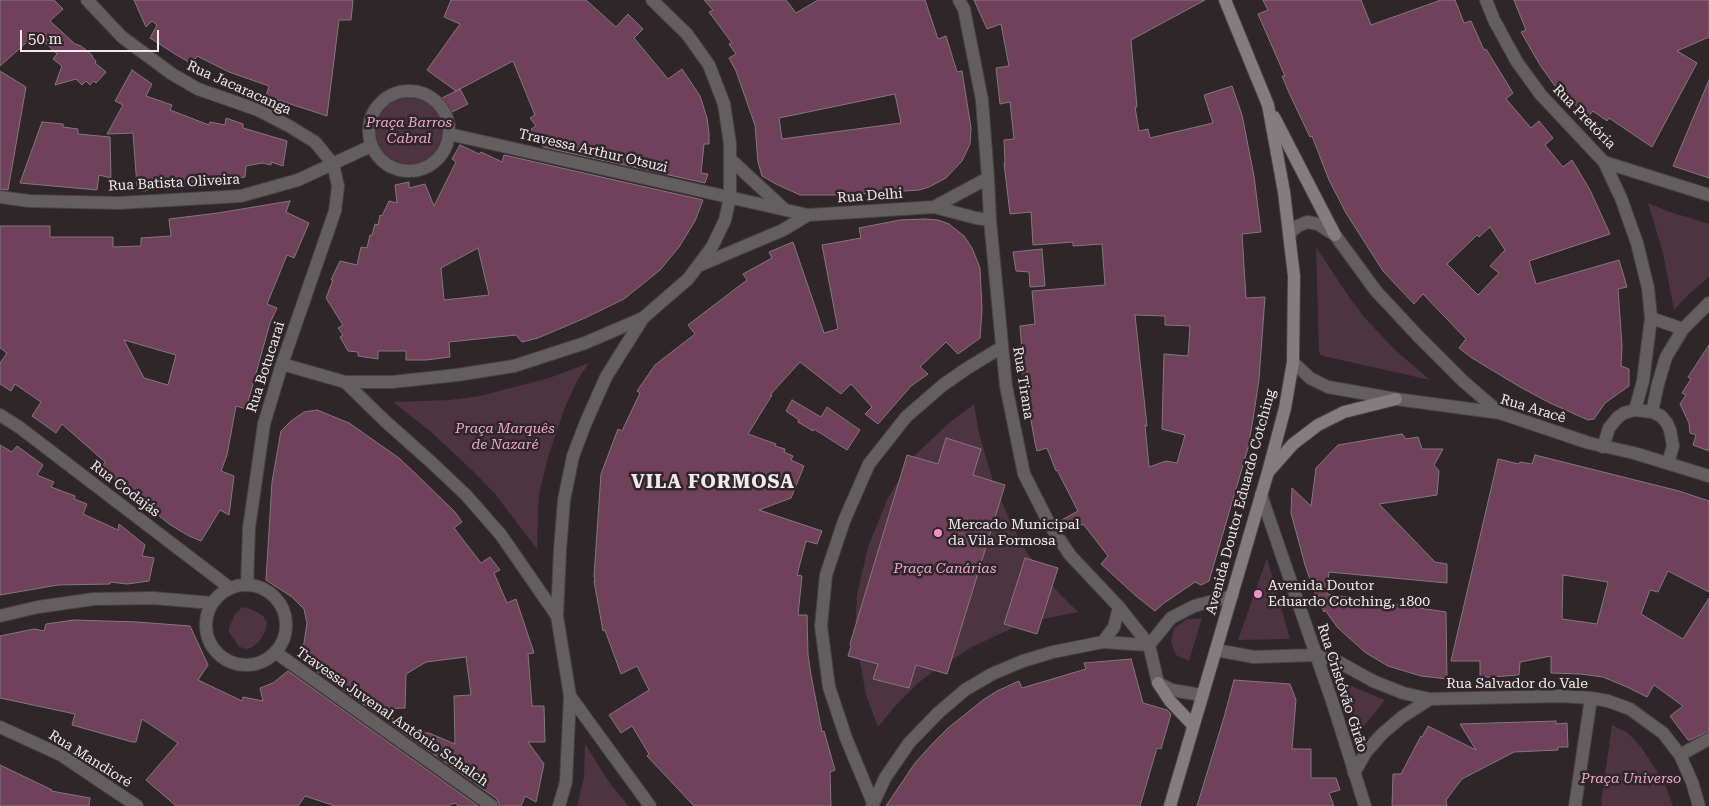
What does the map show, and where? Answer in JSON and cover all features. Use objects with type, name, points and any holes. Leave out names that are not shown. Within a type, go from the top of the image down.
[{"type":"main road","name":"Avenida Doutor Eduardo Cotching","points":[[1170,806],[1268,472],[1285,408],[1293,362],[1294,276],[1290,233],[1268,104],[1225,0]]},
{"type":"main road","points":[[1268,104],[1335,234]]},
{"type":"main road","points":[[1268,472],[1293,444],[1318,425],[1344,412],[1396,399]]},
{"type":"main road","points":[[1158,683],[1170,701],[1193,725]]},
{"type":"street","points":[[559,806],[566,782],[570,696],[557,616],[564,500],[573,456],[606,377],[643,318],[688,279],[712,247],[725,220],[730,197],[730,144],[724,104],[709,65],[687,34],[652,0]]},
{"type":"street","name":"Rua Tirana","points":[[960,0],[964,10],[982,100],[990,220],[1006,386],[1024,474],[1050,525],[1070,555],[1119,607],[1149,645],[1158,683]]},
{"type":"street","name":"Rua Pretória","points":[[1486,0],[1494,20],[1526,75],[1541,95],[1604,162],[1709,195]]},
{"type":"street","name":"Rua Jacaracanga","points":[[95,3],[122,38],[172,74],[198,89],[258,110],[289,126],[315,142],[333,164]]},
{"type":"street","points":[[405,91],[419,92],[432,98],[442,109],[448,122],[449,134],[446,148],[439,158],[430,166],[407,172],[385,164],[376,156],[371,146],[368,128],[372,114],[380,103],[391,95],[405,91]]},
{"type":"street","name":"Travessa Arthur Otsuzi","points":[[449,134],[730,197]]},
{"type":"street","name":"Rua Batista Oliveira","points":[[0,197],[29,201],[119,203],[241,196],[298,180],[371,146]]},
{"type":"street","points":[[730,159],[785,210]]},
{"type":"street","points":[[1604,162],[1621,198],[1637,243],[1648,288],[1652,318],[1643,381],[1635,410]]},
{"type":"street","name":"Rua Botucarai","points":[[247,585],[249,528],[264,424],[282,364],[335,211],[338,186],[333,164]]},
{"type":"street","name":"Rua Delhi","points":[[934,207],[988,178]]},
{"type":"street","name":"Rua Delhi","points":[[730,197],[808,215],[934,207],[990,220]]},
{"type":"street","name":"Rua Delhi","points":[[698,266],[783,230],[808,215]]},
{"type":"street","points":[[1290,233],[1298,226],[1308,222],[1318,224],[1335,234],[1376,291],[1463,381],[1500,413]]},
{"type":"street","points":[[1652,412],[1666,357],[1683,329],[1709,303]]},
{"type":"street","points":[[282,364],[345,382],[392,382],[457,375],[514,366],[585,343],[643,318]]},
{"type":"street","points":[[1652,318],[1683,329]]},
{"type":"street","points":[[872,805],[829,688],[821,626],[826,575],[844,521],[869,464],[906,417],[943,385],[1002,348]]},
{"type":"street","name":"Rua Aracê","points":[[1293,362],[1310,378],[1328,387],[1396,399],[1500,413],[1603,446],[1634,453],[1709,476]]},
{"type":"street","points":[[345,382],[466,495],[501,535],[557,616]]},
{"type":"street","points":[[1603,446],[1609,428],[1624,413],[1635,410],[1652,412],[1661,416],[1670,430],[1673,446],[1668,463]]},
{"type":"street","name":"Rua Codajás","points":[[0,415],[230,588]]},
{"type":"street","name":"Rua Cristóvão Girão","points":[[1261,495],[1333,704],[1365,806]]},
{"type":"street","points":[[247,585],[266,591],[274,597],[284,614],[286,625],[284,635],[275,652],[266,660],[254,664],[231,662],[221,656],[213,647],[208,637],[206,625],[212,603],[220,594],[230,588],[247,585]]},
{"type":"street","points":[[872,805],[885,778],[909,743],[938,713],[965,690],[992,674],[1023,661],[1053,652],[1103,642],[1149,645],[1171,618],[1194,606],[1232,596]]},
{"type":"street","points":[[0,616],[38,607],[94,599],[154,598],[212,603]]},
{"type":"street","points":[[1103,642],[1114,627],[1119,607]]},
{"type":"street","points":[[1216,650],[1254,657],[1316,655]]},
{"type":"street","name":"Travessa Juvenal Antônio Schalch","points":[[275,652],[492,806]]},
{"type":"street","name":"Rua Salvador do Vale","points":[[1316,655],[1337,661],[1373,681],[1395,690],[1430,700],[1560,696],[1608,701],[1630,709],[1663,733],[1680,756],[1692,782],[1699,806]]},
{"type":"street","points":[[1158,683],[1172,690],[1203,694]]},
{"type":"street","points":[[570,696],[650,806]]},
{"type":"street","points":[[1575,806],[1591,698]]},
{"type":"street","name":"Rua Salvador do Vale","points":[[1354,772],[1366,752],[1382,734],[1430,700]]},
{"type":"street","name":"Rua Mandioré","points":[[0,726],[61,755],[137,806]]},
{"type":"street","points":[[1680,756],[1709,738]]},
{"type":"green space","name":"Praça Barros Cabral","points":[[409,98],[422,101],[432,108],[439,118],[442,131],[439,144],[432,154],[422,161],[409,164],[396,161],[386,154],[379,144],[376,131],[379,118],[386,108],[396,101]]},
{"type":"green space","points":[[1648,203],[1709,224],[1709,277],[1674,310],[1663,253]]},
{"type":"green space","points":[[1316,247],[1365,318],[1396,351],[1430,380],[1320,354]]},
{"type":"green space","name":"Praça Marquês de Nazaré","points":[[589,363],[578,379],[565,407],[548,457],[539,494],[537,549],[495,494],[475,473],[430,431],[393,402],[450,400],[480,396],[549,378]]},
{"type":"green space","name":"Praça Canárias","points":[[974,404],[979,433],[994,484],[1012,525],[1028,554],[1040,570],[1056,590],[1078,612],[1023,623],[972,647],[918,683],[878,727],[866,695],[855,635],[857,595],[868,547],[887,500],[911,459],[949,423]]},
{"type":"green space","points":[[1267,558],[1290,639],[1238,640]]},
{"type":"green space","points":[[242,607],[251,609],[263,616],[267,622],[261,639],[248,649],[239,647],[229,632],[235,614]]},
{"type":"green space","points":[[1202,618],[1189,661],[1176,655],[1171,642],[1174,628],[1187,619]]},
{"type":"green space","points":[[1346,684],[1385,700],[1359,732]]},
{"type":"green space","name":"Praça Universo","points":[[1612,725],[1628,733],[1641,747],[1664,782],[1673,806],[1602,806]]},
{"type":"green space","points":[[585,744],[611,785],[629,806],[577,806],[584,777]]},
{"type":"building","points":[[0,0],[54,0],[63,9],[50,21],[75,44],[81,46],[92,55],[96,61],[95,63],[106,72],[96,83],[93,81],[90,85],[86,81],[82,85],[76,79],[55,85],[62,66],[53,59],[57,54],[36,34],[0,66]]},
{"type":"building","points":[[134,0],[353,0],[351,20],[339,20],[327,116],[266,96],[269,86],[229,72],[197,56],[192,64],[175,54],[150,38],[157,25],[152,21],[146,27]]},
{"type":"building","points":[[451,0],[586,0],[616,27],[628,14],[643,29],[634,38],[668,79],[682,69],[700,96],[707,118],[709,133],[709,144],[704,144],[701,173],[708,174],[705,183],[543,147],[531,129],[536,126],[530,118],[535,115],[513,61],[456,91],[427,70],[460,24],[444,17]]},
{"type":"building","points":[[704,0],[786,0],[796,13],[818,0],[925,0],[938,39],[946,36],[957,72],[962,71],[971,128],[970,144],[962,161],[946,178],[919,190],[846,195],[800,195],[762,176],[758,162],[755,125],[736,71],[729,58],[736,54],[729,44],[732,43],[709,12],[713,10]],"holes":[[[895,94],[901,123],[782,139],[779,118]]]},
{"type":"building","points":[[974,0],[1205,0],[1131,40],[1137,107],[1135,107],[1139,131],[1148,129],[1150,138],[1213,123],[1204,95],[1232,86],[1242,115],[1254,176],[1261,232],[1242,234],[1246,298],[1265,297],[1259,379],[1248,448],[1209,581],[1201,585],[1195,582],[1155,611],[1101,564],[1108,556],[1084,525],[1058,522],[1078,511],[1056,471],[1047,448],[1037,451],[1021,364],[1023,364],[1020,326],[1035,324],[1032,291],[1105,285],[1102,244],[1073,246],[1073,242],[1033,245],[1031,212],[1010,214],[1004,163],[1004,140],[1014,139],[1010,102],[1000,104],[996,68],[1009,66],[1001,24],[987,29]],"holes":[[[1135,315],[1165,316],[1165,325],[1190,326],[1188,356],[1164,354],[1162,429],[1185,435],[1177,463],[1166,461],[1149,467],[1145,425],[1147,426]]]},
{"type":"building","points":[[1263,0],[1361,0],[1371,25],[1441,0],[1455,0],[1464,23],[1471,21],[1484,50],[1486,49],[1513,93],[1506,99],[1531,128],[1539,121],[1553,138],[1545,145],[1563,167],[1572,160],[1590,190],[1610,234],[1529,261],[1536,284],[1619,260],[1627,287],[1618,289],[1622,346],[1621,366],[1629,369],[1629,386],[1605,403],[1594,419],[1588,420],[1550,403],[1472,358],[1459,348],[1466,339],[1423,294],[1414,304],[1383,271],[1346,213],[1329,180],[1312,136],[1310,137],[1291,97],[1282,76],[1285,76],[1258,14],[1268,10]],"holes":[[[1490,227],[1505,250],[1490,266],[1499,273],[1478,295],[1447,264],[1477,235],[1479,237]]]},
{"type":"building","points":[[1514,0],[1709,0],[1709,37],[1677,51],[1697,63],[1652,147],[1609,118],[1607,121],[1593,111],[1588,117],[1555,86],[1540,65],[1521,32],[1526,30]]},
{"type":"building","points":[[132,70],[152,84],[146,96],[172,105],[170,110],[209,125],[210,122],[225,125],[226,118],[243,124],[243,128],[287,141],[283,166],[271,162],[271,165],[262,163],[246,166],[245,177],[143,191],[144,187],[137,186],[133,133],[107,134],[123,105],[115,101]]},
{"type":"building","points":[[0,71],[26,87],[8,190],[0,189]]},
{"type":"building","points":[[1709,80],[1709,178],[1673,166]]},
{"type":"building","points":[[460,89],[468,104],[450,113],[442,98]]},
{"type":"building","points":[[42,122],[63,124],[63,127],[78,129],[78,134],[110,137],[111,178],[99,175],[97,190],[20,183]]},
{"type":"building","points":[[460,145],[502,162],[504,155],[703,200],[695,221],[679,247],[660,270],[624,299],[538,338],[522,342],[516,335],[449,342],[450,357],[426,360],[406,360],[406,351],[378,351],[378,359],[358,356],[358,352],[348,351],[340,337],[343,335],[338,328],[343,325],[326,298],[333,280],[331,280],[340,261],[357,265],[361,247],[367,248],[375,224],[378,225],[380,215],[382,216],[389,201],[397,203],[395,185],[409,182],[409,188],[425,184],[434,206],[456,162],[452,159]],"holes":[[[478,248],[489,295],[444,300],[441,268]]]},
{"type":"building","points":[[290,201],[286,212],[309,223],[294,258],[287,255],[267,304],[277,308],[270,323],[246,409],[236,406],[227,455],[221,471],[234,476],[229,515],[220,510],[201,541],[169,524],[101,468],[105,462],[62,424],[56,433],[32,416],[41,402],[15,384],[11,391],[0,384],[0,363],[7,353],[0,348],[0,226],[50,226],[50,237],[113,237],[113,247],[141,246],[141,238],[171,236],[169,219]],"holes":[[[124,340],[176,355],[168,385],[144,378]]]},
{"type":"building","points":[[900,220],[938,220],[949,224],[964,236],[972,248],[980,268],[982,310],[980,338],[958,354],[946,342],[920,367],[928,374],[911,386],[878,424],[865,414],[872,407],[851,384],[841,394],[800,362],[770,395],[772,395],[748,434],[785,449],[784,452],[793,456],[791,460],[804,466],[791,498],[759,510],[822,531],[817,544],[806,541],[797,575],[802,576],[798,615],[807,615],[808,655],[811,675],[822,732],[824,731],[835,770],[830,772],[831,806],[694,806],[647,756],[649,754],[632,726],[621,733],[609,715],[649,690],[637,666],[621,674],[605,630],[603,631],[594,581],[601,474],[618,429],[622,431],[640,393],[637,391],[655,365],[695,334],[688,325],[747,280],[743,274],[772,258],[769,252],[793,242],[824,333],[838,329],[822,245],[861,238],[859,228]]},
{"type":"building","points":[[1042,249],[1045,286],[1030,287],[1029,272],[1016,271],[1013,252]]},
{"type":"building","points":[[1709,345],[1709,451],[1693,445],[1696,435],[1690,433],[1689,423],[1680,404],[1686,395],[1682,393],[1691,379],[1688,377]]},
{"type":"building","points":[[792,400],[821,417],[827,407],[860,430],[847,450],[814,429],[813,431],[798,422],[799,420],[786,411]]},
{"type":"building","points":[[317,410],[349,423],[399,458],[455,512],[462,522],[454,528],[481,563],[490,557],[500,570],[494,573],[507,603],[516,599],[534,653],[528,654],[532,706],[544,706],[545,742],[528,742],[544,764],[536,802],[525,796],[521,806],[500,806],[497,799],[298,658],[304,643],[307,623],[304,609],[292,597],[266,580],[272,482],[281,431],[304,412]],"holes":[[[466,657],[471,695],[454,696],[455,744],[429,733],[424,733],[370,709],[405,708],[406,674],[426,662]]]},
{"type":"building","points":[[1402,434],[1406,439],[1418,437],[1422,449],[1443,449],[1434,465],[1439,471],[1437,495],[1379,504],[1435,562],[1447,564],[1447,583],[1329,572],[1327,594],[1446,612],[1447,679],[1421,676],[1388,666],[1366,653],[1338,628],[1325,610],[1324,612],[1314,591],[1291,513],[1292,488],[1311,506],[1316,468],[1338,445]]},
{"type":"building","name":"Praça Canárias","points":[[946,438],[981,449],[973,475],[1005,485],[947,674],[916,665],[909,688],[873,679],[878,664],[848,656],[907,455],[938,464]]},
{"type":"building","points":[[0,445],[12,452],[17,446],[43,465],[37,475],[54,482],[51,487],[75,496],[74,499],[87,504],[83,514],[118,530],[119,524],[145,545],[142,556],[154,558],[149,581],[127,584],[110,582],[110,584],[58,585],[0,595]]},
{"type":"building","points":[[1535,455],[1679,491],[1709,501],[1709,592],[1668,571],[1658,592],[1650,590],[1641,614],[1683,639],[1709,598],[1709,731],[1688,740],[1670,716],[1683,706],[1654,685],[1647,697],[1603,677],[1551,673],[1551,656],[1520,662],[1519,675],[1491,677],[1480,677],[1480,661],[1451,661],[1498,459],[1519,464],[1520,462],[1532,464]],"holes":[[[1563,575],[1608,582],[1597,624],[1562,619]]]},
{"type":"building","points":[[1025,558],[1058,568],[1037,634],[1004,624]]},
{"type":"building","points":[[74,620],[190,626],[208,665],[198,680],[242,701],[243,697],[263,701],[260,688],[273,683],[288,671],[478,806],[458,806],[455,803],[447,806],[335,806],[305,796],[298,806],[176,806],[146,780],[178,743],[142,719],[136,742],[132,742],[72,725],[75,714],[0,698],[0,636],[34,629],[44,631],[46,624]]},
{"type":"building","points":[[1131,659],[1143,703],[1167,710],[1171,714],[1161,749],[1157,748],[1140,806],[886,806],[915,763],[933,743],[948,728],[997,691],[1019,681],[1022,688],[1086,669],[1084,663]]},
{"type":"building","points":[[1234,680],[1290,684],[1296,700],[1292,749],[1311,749],[1311,778],[1336,778],[1340,790],[1329,793],[1334,806],[1197,806]]},
{"type":"building","points":[[1556,721],[1556,724],[1567,723],[1568,747],[1558,747],[1558,750],[1514,752],[1462,779],[1446,800],[1447,806],[1392,806],[1393,774],[1401,774],[1428,726],[1476,750],[1460,724]]},
{"type":"building","points":[[0,765],[51,791],[90,798],[89,806],[0,806]]},
{"type":"place","name":"Mercado Municipal da Vila Formosa","points":[[938,533]]},
{"type":"place","name":"Avenida Doutor Eduardo Cotching, 1800","points":[[1258,594]]},
{"type":"district","name":"VILA FORMOSA","points":[[713,482]]}]
